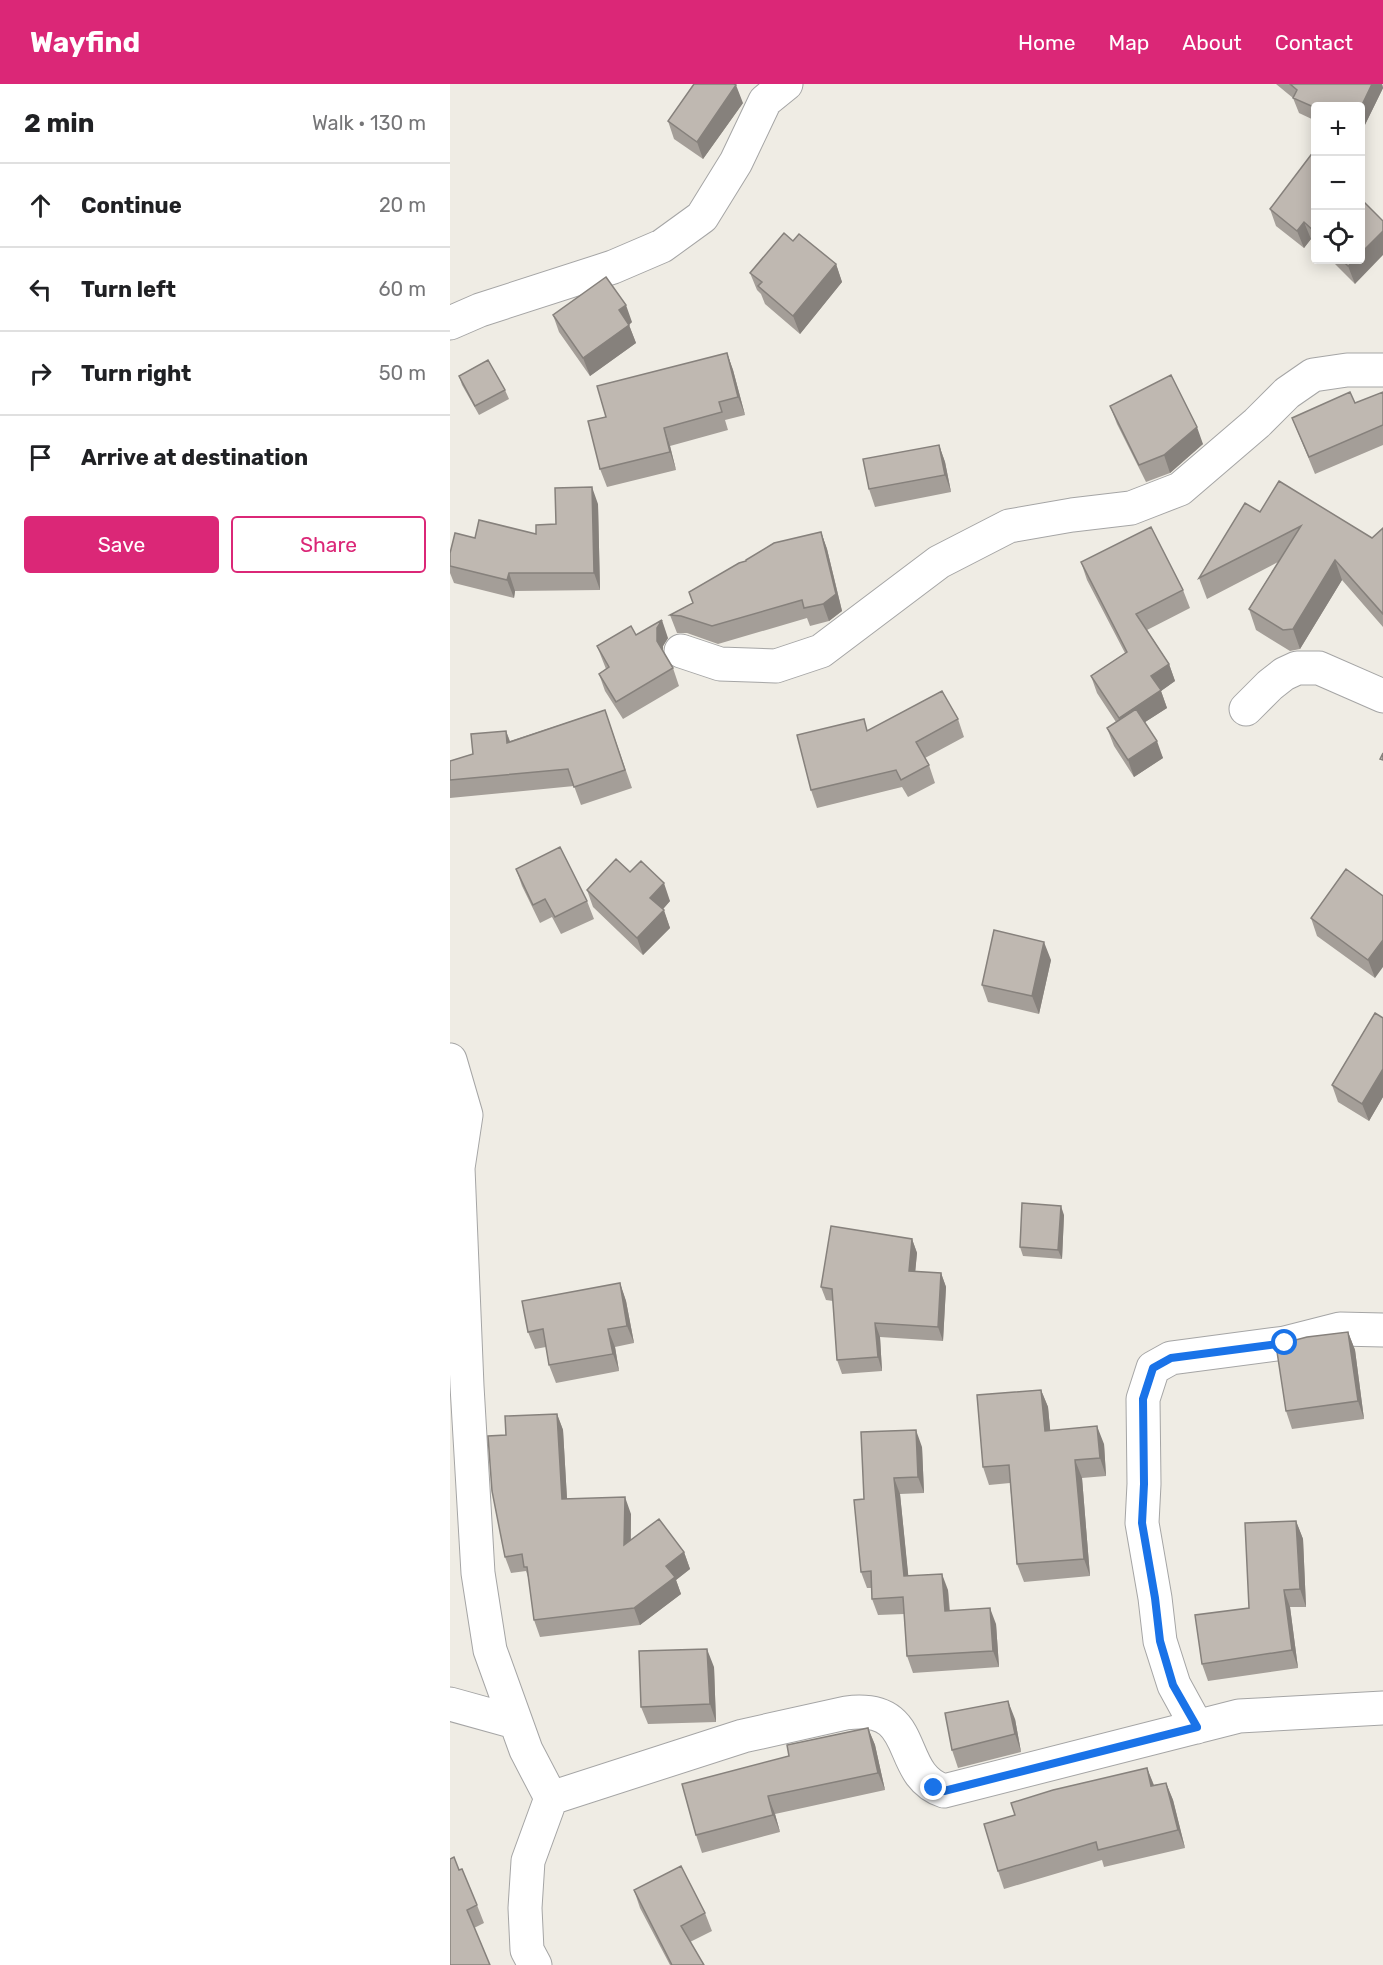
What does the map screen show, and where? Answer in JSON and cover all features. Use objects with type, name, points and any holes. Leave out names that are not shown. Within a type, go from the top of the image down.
[{"type":"street","points":[[450,322],[613,267],[662,246],[702,217],[731,171],[765,101],[786,84]]},
{"type":"street","points":[[681,651],[720,664],[776,666],[821,651],[939,562],[1009,526],[1131,508],[1180,489],[1257,423],[1287,393],[1313,375],[1347,370],[1383,370]]},
{"type":"street","points":[[1246,709],[1270,685],[1284,674],[1298,668],[1319,668],[1383,696]]},
{"type":"street","points":[[450,1060],[466,1115],[458,1168],[467,1397],[478,1574],[490,1650],[526,1750],[550,1798],[528,1861],[525,1919],[527,1950],[535,1965]]},
{"type":"street","points":[[1197,1727],[1173,1685],[1160,1641],[1142,1523],[1143,1399],[1153,1368],[1171,1358],[1285,1343],[1340,1329],[1383,1330]]},
{"type":"street","points":[[450,1704],[515,1722]]},
{"type":"street","points":[[550,1798],[743,1736],[825,1717],[863,1711],[880,1715],[894,1723],[903,1737],[916,1769],[927,1783],[944,1791],[1239,1716],[1383,1708]]},
{"type":"building","points":[[694,84],[736,85],[697,142],[668,121]]},
{"type":"building","points":[[1290,84],[1372,84],[1363,102],[1311,102],[1311,106],[1293,98],[1297,90]]},
{"type":"building","points":[[1311,155],[1311,228],[1304,222],[1297,231],[1270,209]]},
{"type":"building","points":[[1365,203],[1383,221],[1383,231],[1365,249]]},
{"type":"building","points":[[784,233],[793,241],[799,234],[836,264],[793,316],[758,286],[762,282],[750,273]]},
{"type":"building","points":[[606,277],[626,305],[619,310],[629,325],[583,358],[553,315]]},
{"type":"building","points":[[727,353],[738,397],[719,402],[722,412],[664,428],[670,452],[600,469],[588,421],[606,417],[597,386]]},
{"type":"building","points":[[488,360],[505,390],[475,406],[459,376]]},
{"type":"building","points":[[1171,375],[1197,427],[1164,455],[1139,465],[1110,406]]},
{"type":"building","points":[[1350,392],[1355,403],[1383,392],[1383,425],[1309,457],[1292,418]]},
{"type":"building","points":[[939,445],[945,475],[869,489],[863,459]]},
{"type":"building","points":[[1279,481],[1372,538],[1383,528],[1383,614],[1335,560],[1293,629],[1283,630],[1249,609],[1301,526],[1199,578],[1245,503],[1260,512]]},
{"type":"building","points":[[592,487],[594,573],[509,573],[507,580],[450,566],[450,553],[455,533],[475,538],[479,520],[536,534],[536,525],[556,524],[555,488]]},
{"type":"building","points":[[1151,527],[1183,590],[1136,614],[1169,664],[1151,676],[1161,690],[1119,718],[1091,676],[1127,652],[1081,562]]},
{"type":"building","points":[[821,532],[836,594],[823,604],[804,608],[802,600],[712,626],[681,616],[670,615],[693,603],[689,592],[774,543]]},
{"type":"building","points":[[662,620],[657,628],[657,641],[673,668],[616,702],[599,674],[609,667],[597,646],[631,626],[636,635]]},
{"type":"building","points":[[942,691],[958,719],[916,742],[929,765],[901,780],[896,770],[811,790],[797,735],[864,719],[867,731]]},
{"type":"building","points":[[1136,709],[1157,741],[1128,760],[1107,728]]},
{"type":"building","points":[[605,710],[625,770],[574,787],[568,769],[450,780],[450,761],[473,754],[471,734],[506,731],[507,743]]},
{"type":"building","points":[[560,847],[587,901],[555,917],[545,899],[533,905],[516,869]]},
{"type":"building","points":[[616,859],[630,872],[641,861],[664,883],[650,898],[664,910],[637,938],[587,890]]},
{"type":"building","points":[[1346,869],[1383,896],[1383,940],[1368,960],[1311,918]]},
{"type":"building","points":[[994,930],[1044,942],[1032,996],[982,985]]},
{"type":"building","points":[[1375,1013],[1383,1018],[1383,1069],[1362,1104],[1332,1085]]},
{"type":"building","points":[[1022,1203],[1061,1206],[1058,1250],[1020,1247]]},
{"type":"building","points":[[831,1226],[912,1239],[909,1271],[941,1273],[938,1327],[875,1323],[878,1357],[837,1360],[832,1289],[821,1287]]},
{"type":"building","points":[[620,1283],[627,1326],[608,1329],[613,1354],[549,1365],[543,1329],[528,1332],[522,1301]]},
{"type":"building","points":[[1348,1332],[1358,1401],[1286,1411],[1276,1345],[1307,1337]]},
{"type":"building","points":[[1041,1390],[1045,1431],[1097,1426],[1100,1458],[1075,1460],[1084,1559],[1017,1564],[1009,1465],[983,1467],[977,1395]]},
{"type":"building","points":[[557,1414],[562,1499],[625,1497],[624,1545],[659,1519],[684,1552],[666,1566],[675,1577],[634,1608],[534,1620],[527,1567],[524,1567],[522,1554],[505,1557],[492,1491],[488,1436],[506,1435],[505,1416]]},
{"type":"building","points":[[916,1430],[918,1477],[894,1478],[904,1576],[942,1574],[945,1611],[990,1608],[993,1651],[907,1656],[903,1597],[872,1599],[871,1571],[861,1572],[854,1500],[864,1499],[861,1432]]},
{"type":"building","points":[[1296,1521],[1300,1589],[1284,1590],[1292,1650],[1202,1664],[1195,1615],[1249,1608],[1245,1523]]},
{"type":"building","points":[[707,1649],[710,1704],[641,1707],[639,1651]]},
{"type":"building","points":[[1008,1701],[1015,1734],[952,1750],[945,1713]]},
{"type":"building","points":[[868,1728],[878,1773],[768,1796],[773,1815],[696,1835],[682,1784],[789,1756],[787,1745]]},
{"type":"building","points":[[1147,1768],[1151,1786],[1166,1783],[1178,1830],[1098,1850],[1096,1842],[998,1871],[984,1824],[1015,1815],[1011,1803],[1053,1790]]},
{"type":"building","points":[[454,1857],[459,1870],[462,1869],[477,1905],[467,1910],[490,1965],[450,1965],[450,1859]]},
{"type":"building","points":[[681,1866],[705,1913],[681,1926],[704,1965],[672,1965],[634,1890]]},
{"type":"route","points":[[934,1788],[944,1791],[1197,1727],[1173,1685],[1160,1641],[1142,1523],[1143,1399],[1153,1368],[1171,1358],[1285,1343]]}]
